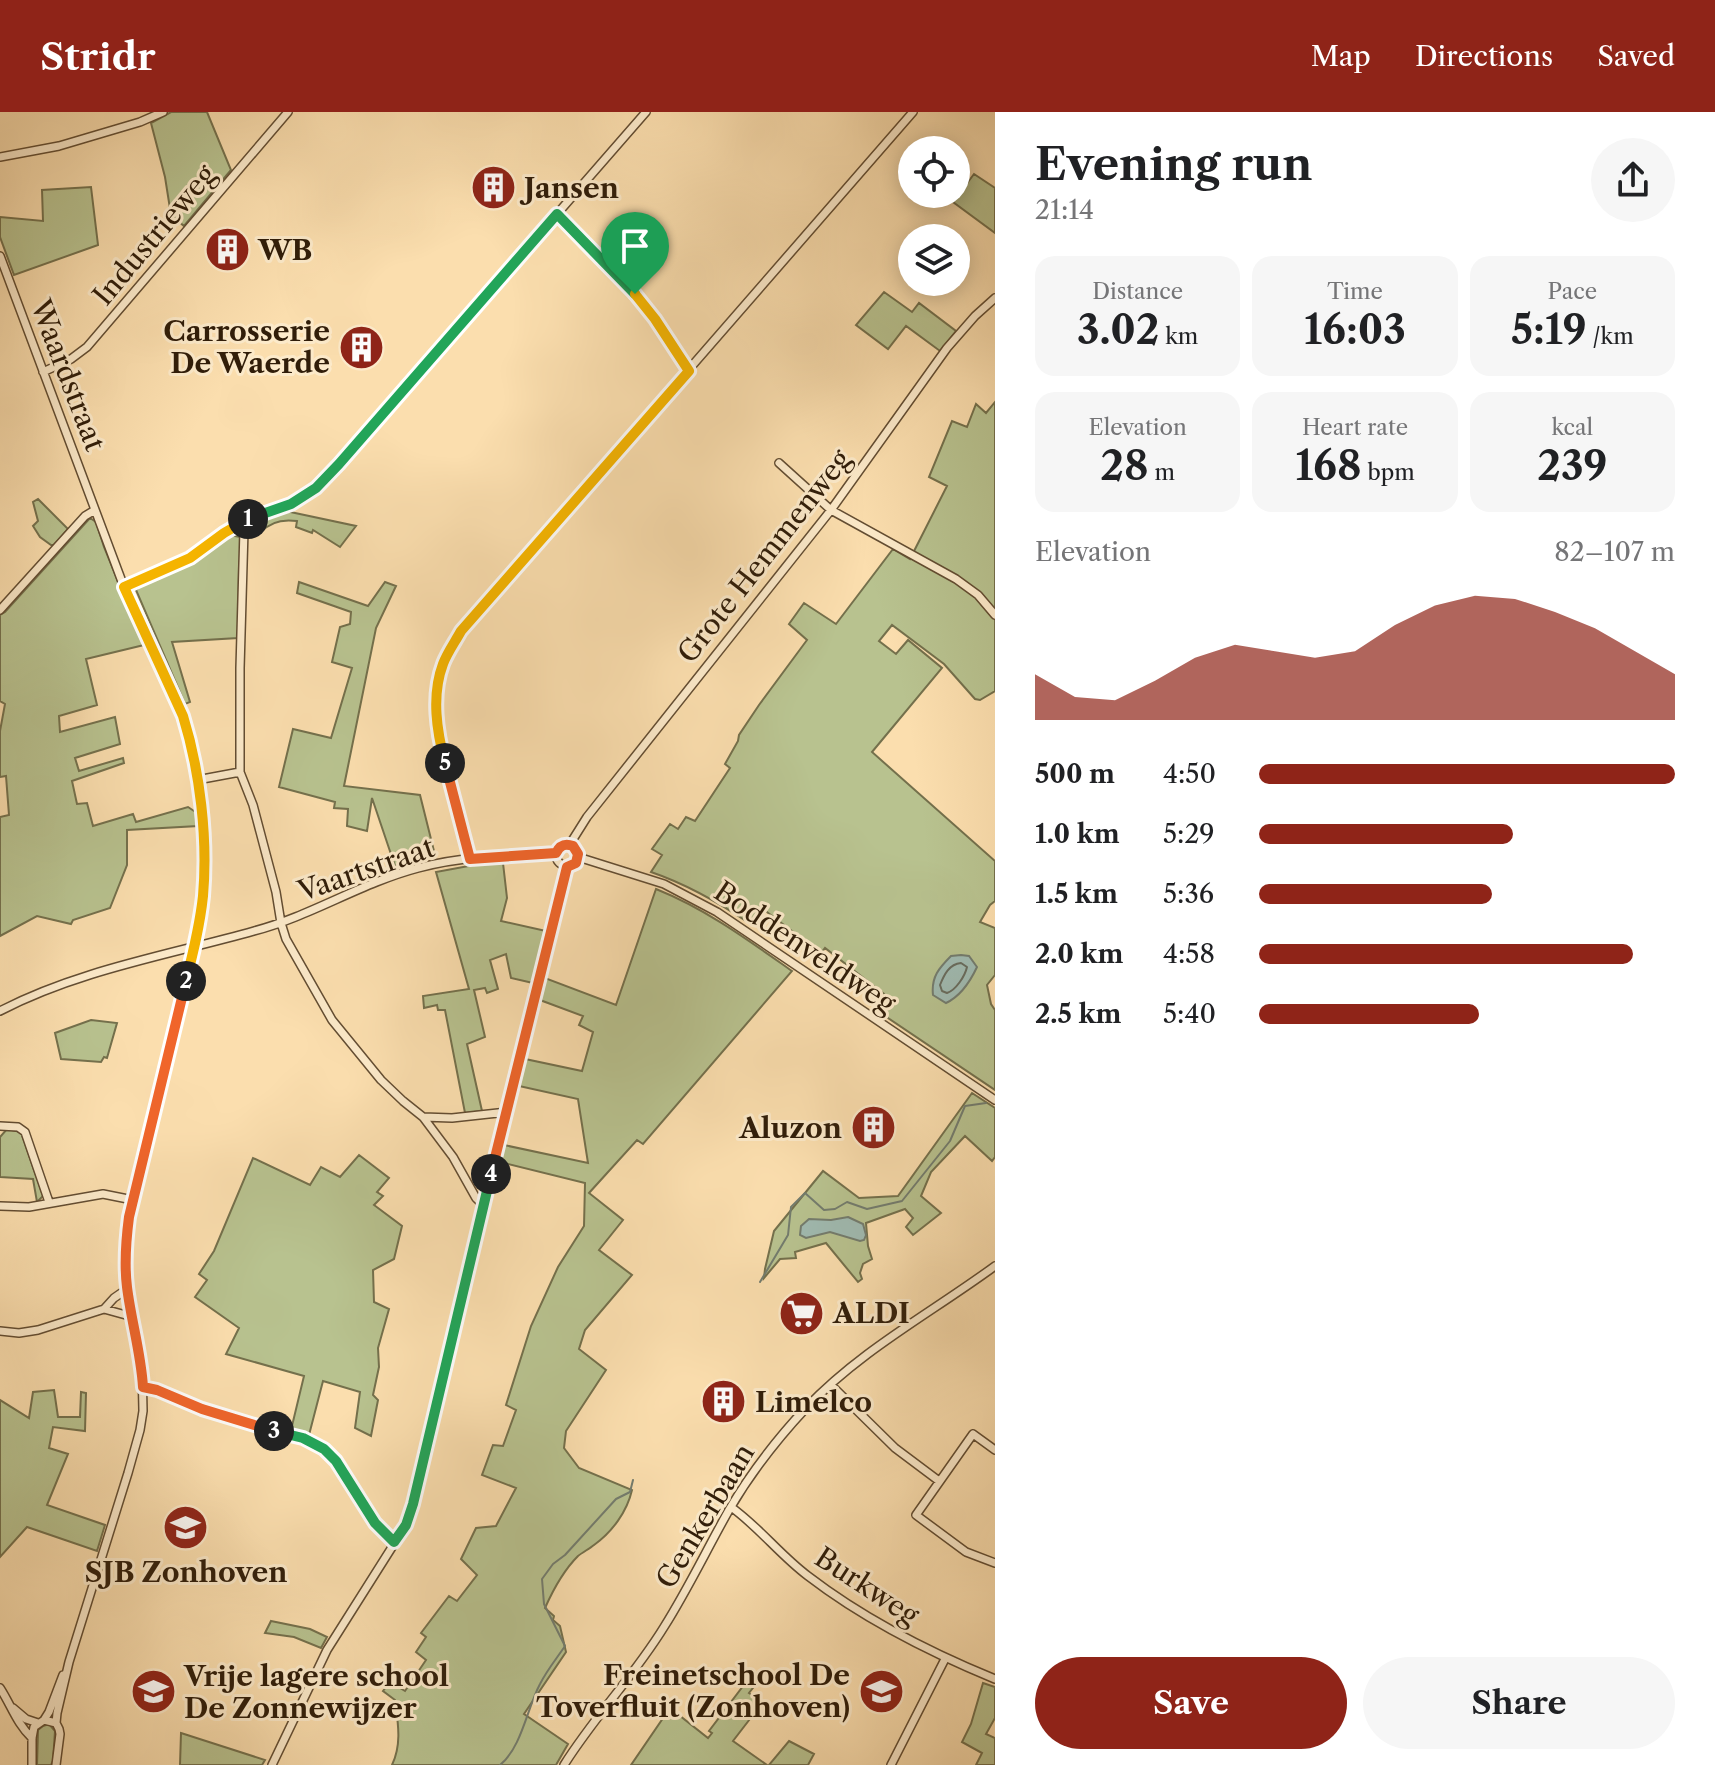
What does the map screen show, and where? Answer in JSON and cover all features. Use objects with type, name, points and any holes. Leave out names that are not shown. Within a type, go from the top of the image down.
[{"type":"street","points":[[0,157],[59,146],[163,112]]},
{"type":"street","name":"Industrieweg","points":[[43,372],[71,359],[87,347],[288,112]]},
{"type":"street","points":[[124,587],[190,558],[241,522],[291,504],[316,488],[646,112]]},
{"type":"street","points":[[470,859],[438,736],[436,699],[443,665],[461,631],[913,112]]},
{"type":"street","points":[[557,214],[635,294],[689,371]]},
{"type":"street","name":"Waardstraat","points":[[0,256],[124,587],[183,716],[197,780],[205,851],[203,896],[195,946],[126,1237],[127,1289],[142,1365],[143,1411],[137,1443],[69,1662]]},
{"type":"street","name":"Grote Hemmenweg","points":[[556,853],[560,847],[570,844],[587,817],[831,510],[947,348],[995,298]]},
{"type":"street","points":[[779,463],[831,510],[956,579],[978,595],[995,615]]},
{"type":"street","points":[[0,610],[85,516],[95,510]]},
{"type":"street","points":[[244,530],[240,772],[253,805],[286,939],[332,1020],[381,1080],[423,1117],[483,1205]]},
{"type":"street","points":[[197,780],[240,772]]},
{"type":"street","points":[[556,853],[558,862],[567,867],[573,865],[578,857],[576,848],[570,844]]},
{"type":"street","name":"Vaartstraat","points":[[0,1011],[47,989],[281,923],[418,868],[470,859],[556,853]]},
{"type":"street","name":"Boddenveldweg","points":[[578,857],[664,884],[717,912],[995,1100]]},
{"type":"street","points":[[272,1765],[327,1650],[406,1525],[413,1504],[567,867]]},
{"type":"street","points":[[423,1117],[452,1118],[507,1112]]},
{"type":"street","points":[[0,1126],[15,1126],[25,1132],[49,1202]]},
{"type":"street","points":[[0,1206],[29,1207],[103,1194],[133,1200]]},
{"type":"street","name":"Genkerbaan","points":[[564,1765],[664,1627],[731,1507],[786,1430],[831,1385],[880,1344],[995,1266]]},
{"type":"street","points":[[0,1331],[19,1333],[38,1330],[104,1309],[127,1289]]},
{"type":"street","points":[[104,1309],[133,1317]]},
{"type":"street","points":[[831,1385],[895,1448],[939,1481]]},
{"type":"street","points":[[143,1387],[235,1420],[315,1443],[336,1461],[375,1523],[394,1542]]},
{"type":"street","points":[[995,1450],[973,1434],[916,1515],[966,1552],[995,1563]]},
{"type":"street","name":"Burkweg","points":[[731,1507],[822,1587],[945,1659],[995,1679]]},
{"type":"street","points":[[891,1765],[945,1659]]},
{"type":"street","points":[[30,1764],[34,1727],[49,1712],[69,1662]]},
{"type":"street","points":[[56,1765],[60,1734],[56,1723],[69,1662]]},
{"type":"street","points":[[0,1688],[19,1724],[32,1738]]},
{"type":"street","points":[[11,1706],[26,1719],[56,1723]]},
{"type":"green space","points":[[171,112],[207,112],[231,170],[184,226],[171,215],[151,123]]},
{"type":"green space","points":[[974,174],[995,188],[995,233],[961,208],[970,208],[970,179]]},
{"type":"green space","points":[[91,187],[98,245],[14,275],[0,237],[0,217],[43,221],[42,190]]},
{"type":"green space","points":[[884,292],[912,312],[919,303],[956,331],[940,351],[906,326],[888,349],[856,325]]},
{"type":"green space","points":[[995,402],[995,691],[980,700],[975,699],[944,664],[892,625],[879,641],[896,654],[908,640],[942,668],[872,752],[995,861],[995,901],[980,922],[995,928],[995,975],[987,985],[995,1010],[995,1090],[882,1014],[893,1001],[825,948],[821,953],[763,909],[749,923],[702,894],[651,872],[662,855],[652,849],[670,824],[678,829],[686,817],[695,821],[730,768],[725,764],[739,735],[807,640],[789,624],[804,603],[836,624],[893,549],[910,559],[947,486],[929,477],[952,421],[967,427],[976,404],[986,413]]},
{"type":"green space","points":[[38,499],[68,529],[54,545],[40,537],[33,526],[38,521],[33,502]]},
{"type":"green space","points":[[281,510],[356,526],[340,547],[313,530],[312,533],[296,527],[297,521],[277,522],[261,532],[248,530],[249,524]]},
{"type":"green space","points":[[90,518],[96,522],[144,645],[86,659],[97,705],[59,716],[60,732],[115,717],[120,744],[75,758],[79,771],[123,758],[124,763],[72,781],[77,804],[87,803],[93,826],[133,814],[136,822],[188,807],[197,813],[198,826],[127,830],[127,865],[110,908],[73,920],[71,924],[37,916],[0,936],[0,817],[9,815],[6,776],[0,777],[0,731],[5,704],[0,701],[0,615]]},
{"type":"green space","points":[[230,535],[240,537],[242,543],[238,638],[172,642],[190,702],[185,704],[136,590],[188,564]]},
{"type":"green space","points":[[299,582],[368,606],[385,582],[396,586],[376,628],[344,786],[420,795],[435,855],[396,869],[372,798],[367,831],[347,826],[348,809],[334,808],[335,802],[279,787],[293,729],[331,738],[352,668],[332,662],[340,627],[350,624],[351,612],[297,593]]},
{"type":"green space","points":[[503,863],[507,898],[501,921],[546,931],[533,983],[511,978],[506,954],[490,960],[498,989],[487,993],[485,988],[474,990],[485,1037],[467,1044],[482,1111],[465,1113],[445,1010],[438,1010],[437,1005],[424,1008],[423,996],[469,989],[436,872]]},
{"type":"green space","points":[[656,889],[709,916],[792,971],[643,1144],[637,1140],[589,1193],[623,1220],[599,1250],[632,1275],[585,1330],[579,1349],[606,1370],[566,1431],[564,1448],[579,1468],[632,1490],[613,1528],[578,1556],[559,1580],[545,1608],[560,1626],[566,1652],[524,1714],[568,1744],[556,1765],[392,1765],[398,1741],[395,1700],[383,1691],[390,1682],[405,1691],[426,1660],[416,1652],[426,1637],[421,1633],[449,1596],[457,1601],[477,1575],[461,1559],[476,1528],[496,1526],[516,1488],[482,1475],[493,1445],[503,1446],[516,1410],[506,1405],[531,1326],[558,1267],[584,1226],[585,1183],[500,1162],[504,1145],[588,1163],[578,1099],[519,1086],[525,1059],[582,1071],[593,1032],[579,1025],[583,1016],[540,1000],[545,978],[616,1005]]},
{"type":"green space","points":[[91,1020],[117,1023],[107,1058],[104,1057],[101,1062],[61,1059],[55,1033]]},
{"type":"green space","points":[[972,1093],[995,1108],[995,1157],[992,1161],[965,1136],[931,1172],[921,1196],[941,1213],[913,1235],[906,1227],[913,1218],[905,1209],[866,1223],[872,1259],[863,1264],[862,1279],[858,1282],[826,1243],[795,1252],[796,1258],[780,1259],[764,1278],[774,1231],[823,1171],[859,1198],[898,1196]]},
{"type":"green space","points":[[7,1129],[21,1132],[43,1196],[37,1202],[33,1179],[0,1177],[0,1137]]},
{"type":"green space","points":[[359,1155],[389,1178],[377,1192],[383,1196],[374,1205],[402,1226],[394,1259],[373,1270],[374,1302],[389,1309],[378,1348],[379,1367],[373,1395],[378,1400],[371,1436],[355,1428],[360,1392],[323,1381],[309,1435],[291,1430],[304,1376],[226,1354],[239,1328],[195,1297],[207,1280],[199,1274],[214,1251],[253,1158],[310,1185],[321,1167],[340,1177]]},
{"type":"green space","points":[[54,1390],[58,1417],[80,1417],[81,1392],[86,1393],[85,1431],[53,1427],[49,1448],[68,1454],[47,1505],[105,1525],[97,1551],[27,1527],[0,1557],[0,1400],[29,1418],[33,1392]]},
{"type":"green space","points":[[271,1621],[310,1629],[327,1637],[321,1648],[294,1637],[265,1633]]},
{"type":"green space","points":[[753,1673],[760,1679],[749,1693],[763,1702],[733,1741],[767,1765],[631,1765],[670,1708],[708,1738],[712,1733],[709,1731]]},
{"type":"green space","points":[[983,1683],[995,1687],[995,1718],[986,1734],[995,1738],[995,1765],[976,1765],[982,1753],[962,1742],[971,1724]]},
{"type":"green space","points":[[49,1724],[55,1731],[53,1761],[51,1765],[37,1765],[38,1730]]},
{"type":"green space","points":[[181,1733],[265,1760],[262,1765],[180,1765]]},
{"type":"green space","points":[[789,1741],[814,1754],[808,1765],[769,1765]]},
{"type":"water","points":[[951,956],[969,956],[977,967],[964,988],[946,1003],[933,995],[935,978]]},
{"type":"water","points":[[848,1217],[863,1224],[864,1240],[830,1232],[806,1238],[800,1235],[801,1226],[809,1219]]},
{"type":"waterway","points":[[760,1282],[788,1235],[791,1207],[805,1193],[824,1210],[835,1209],[847,1202],[867,1209],[902,1201],[950,1141],[965,1106],[986,1103]]},
{"type":"waterway","points":[[500,1765],[514,1748],[535,1694],[565,1646],[544,1604],[542,1579],[616,1499],[630,1492],[633,1480]]},
{"type":"place","name":"Jansen","points":[[493,188]]},
{"type":"place","name":"WB","points":[[227,250]]},
{"type":"place","name":"Carrosserie De Waerde","points":[[361,347]]},
{"type":"place","name":"Aluzon","points":[[873,1128]]},
{"type":"place","name":"ALDI","points":[[802,1313]]},
{"type":"place","name":"Limelco","points":[[724,1402]]},
{"type":"place","name":"SJB Zonhoven","points":[[186,1528]]},
{"type":"place","name":"Freinetschool De Toverfluit (Zonhoven)","points":[[881,1691]]},
{"type":"place","name":"Vrije lagere school De Zonnewijzer","points":[[153,1692]]},
{"type":"route","points":[[557,214],[635,294],[689,371],[461,631],[443,665],[436,699],[438,736],[470,859],[556,853],[567,844],[576,848],[578,857],[573,865],[567,867],[413,1504],[406,1525],[394,1542],[375,1523],[336,1461],[315,1443],[235,1420],[143,1387],[142,1365],[127,1289],[126,1237],[197,937],[205,851],[189,735],[177,700],[124,587],[190,558],[241,522],[291,504],[316,488],[557,214]]}]
